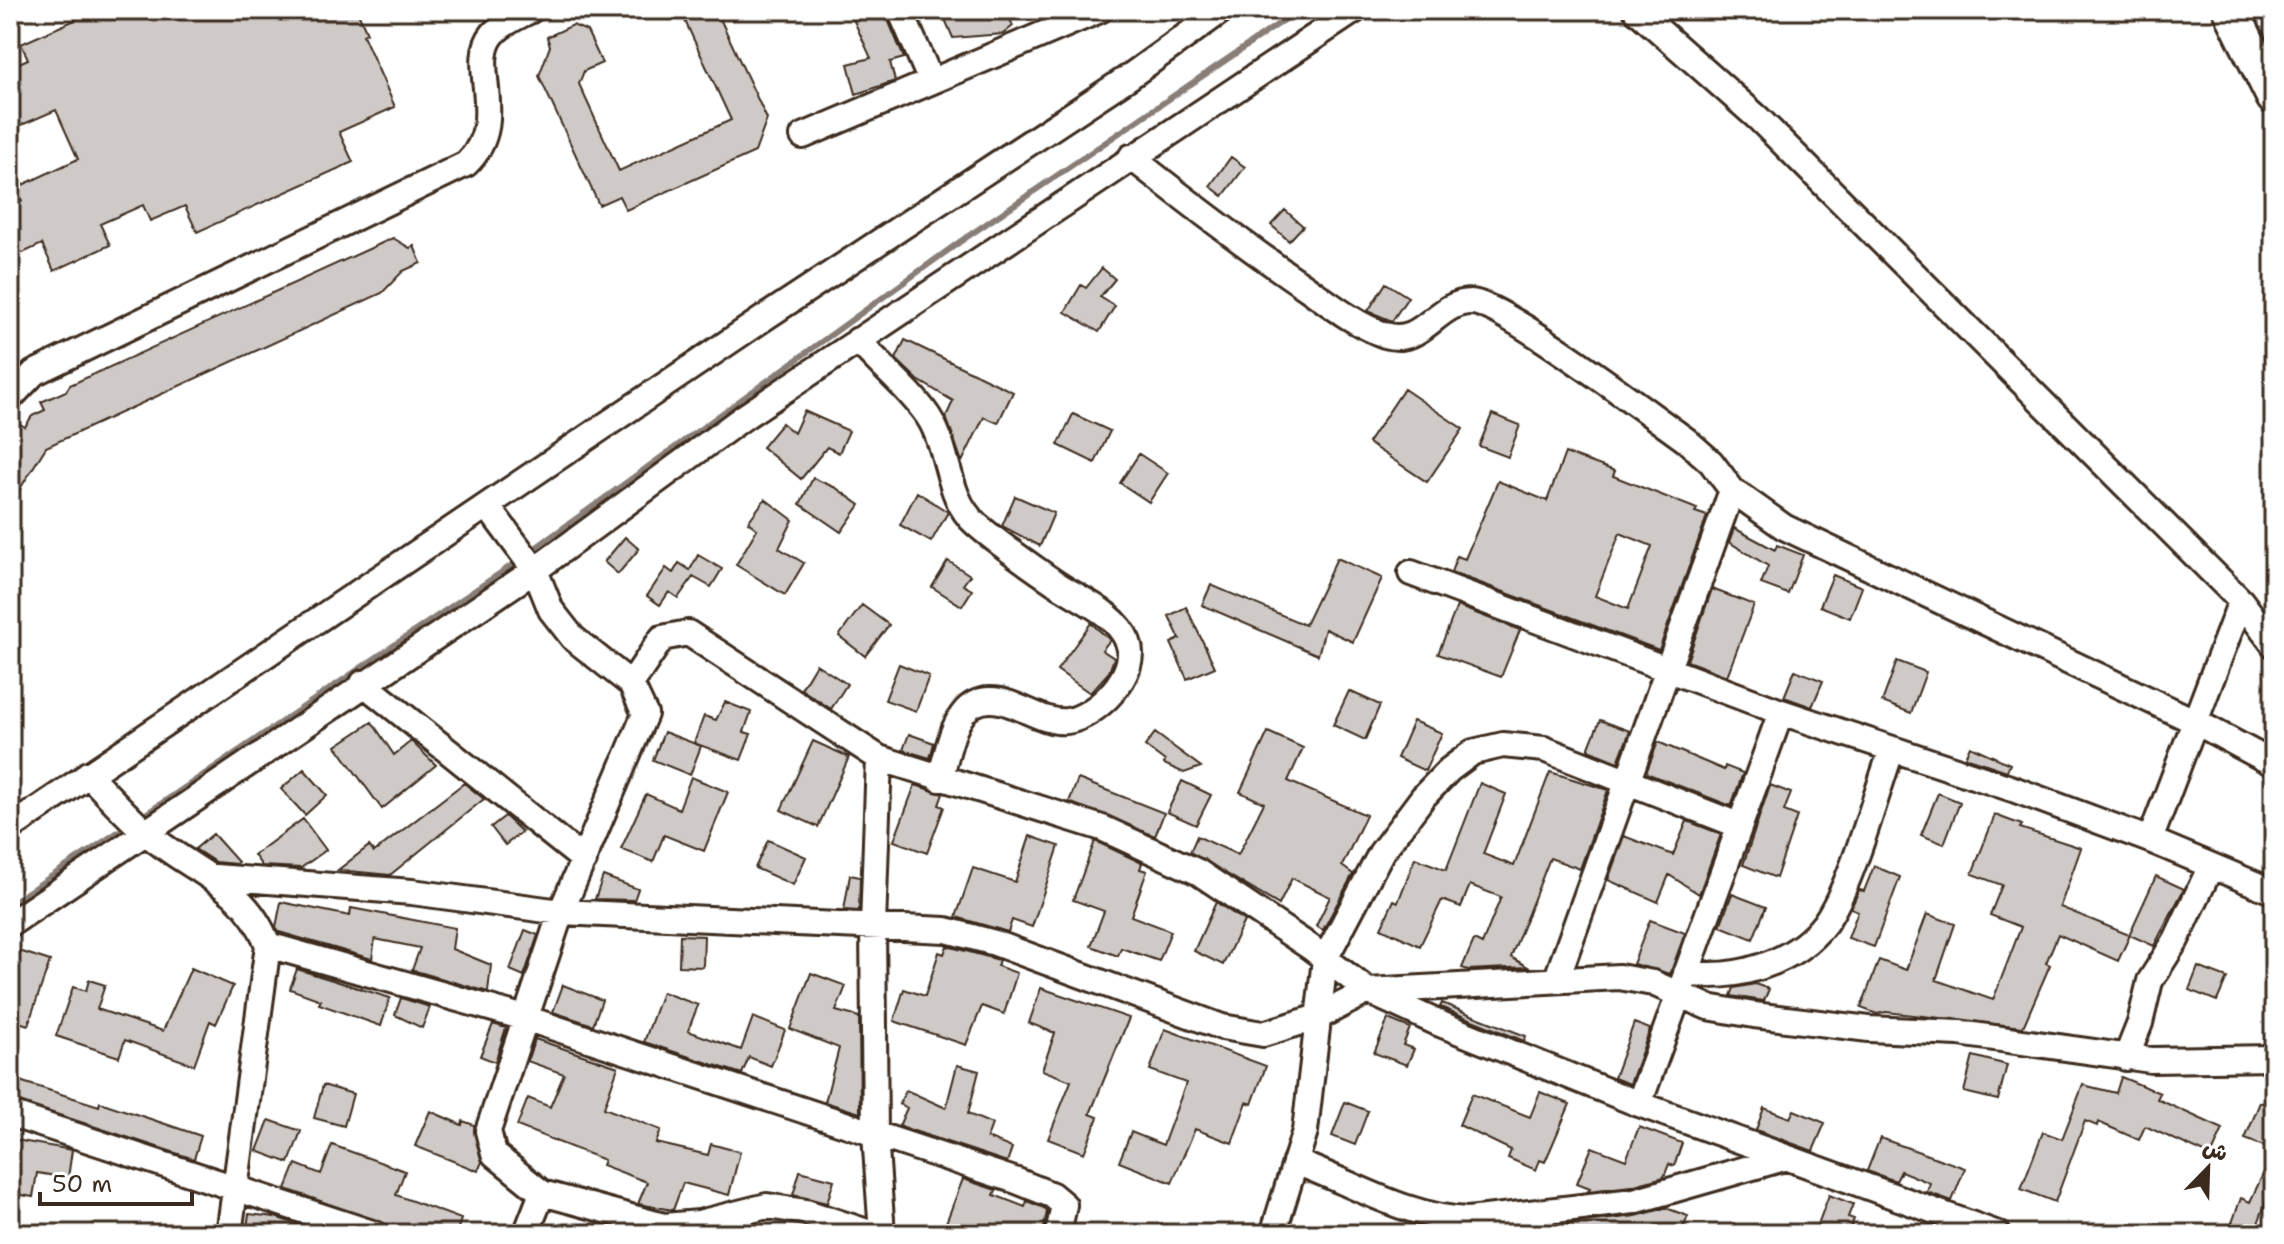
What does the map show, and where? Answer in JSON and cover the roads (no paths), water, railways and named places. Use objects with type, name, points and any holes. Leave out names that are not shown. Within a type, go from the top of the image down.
[{"type":"main road","points":[[2231,10],[2274,97]]},
{"type":"street","points":[[13,389],[34,373],[466,164],[480,152],[485,139],[489,119],[486,52],[493,34],[531,10]]},
{"type":"street","points":[[900,10],[931,81]]},
{"type":"street","points":[[803,136],[1100,10]]},
{"type":"street","points":[[10,828],[767,316],[1129,77],[1222,10]]},
{"type":"street","points":[[10,924],[363,683],[535,570],[744,417],[1355,10]]},
{"type":"street","points":[[1636,10],[1758,118],[2241,601],[2274,645]]},
{"type":"street","points":[[1131,157],[1282,272],[1358,324],[1387,336],[1416,334],[1446,310],[1464,303],[1484,304],[1686,440],[1754,509],[1828,550],[2196,722],[2274,764]]},
{"type":"street","points":[[858,340],[930,418],[944,445],[962,510],[1056,584],[1102,612],[1129,643],[1130,660],[1125,676],[1103,700],[1066,722],[1036,716],[996,701],[979,702],[966,709],[953,734],[940,779]]},
{"type":"street","points":[[1557,978],[1732,490]]},
{"type":"street","points":[[488,507],[535,570],[551,610],[573,638],[631,684],[645,714],[561,912],[488,1131],[494,1154],[542,1193],[664,1226],[699,1223],[767,1206],[806,1212],[873,1234]]},
{"type":"street","points":[[1411,573],[1781,712],[2150,840],[2274,892]]},
{"type":"street","points":[[2150,840],[2241,601]]},
{"type":"street","points":[[631,684],[662,638],[688,633],[879,758],[1102,828],[1198,872],[1368,991],[1639,1104],[1998,1234]]},
{"type":"street","points":[[363,683],[584,860]]},
{"type":"street","points":[[1639,1104],[1781,712]]},
{"type":"street","points":[[1273,1234],[1305,1131],[1325,959],[1381,853],[1423,797],[1449,770],[1473,752],[1503,745],[1544,749],[1738,825]]},
{"type":"street","points":[[215,877],[412,892],[561,912],[946,930],[995,943],[1239,1032],[1263,1034],[1318,1017],[1368,991],[1557,978],[1619,977],[1653,983],[1682,983],[1763,966],[1815,934],[1833,909],[1892,749]]},
{"type":"street","points":[[879,758],[873,926],[875,1134],[882,1234]]},
{"type":"street","points":[[88,774],[145,832],[215,877],[259,922],[268,945],[229,1234]]},
{"type":"street","points":[[2126,1058],[2140,1023],[2150,981],[2176,940],[2211,866]]},
{"type":"street","points":[[268,945],[525,1018],[1052,1195],[1065,1210],[1058,1234]]},
{"type":"street","points":[[1682,983],[1708,1007],[1754,1015],[1869,1029],[1959,1033],[2126,1058],[2274,1058]]},
{"type":"street","points":[[10,1114],[375,1234]]},
{"type":"street","points":[[1295,1162],[1415,1211],[1442,1220],[1468,1220],[1634,1201],[1784,1158]]},
{"type":"street","points":[[526,1234],[542,1193]]},
{"type":"waterway","points":[[530,552],[961,241],[1299,10]]},
{"type":"waterway","points":[[140,818],[521,559]]},
{"type":"waterway","points":[[10,904],[130,824]]}]
